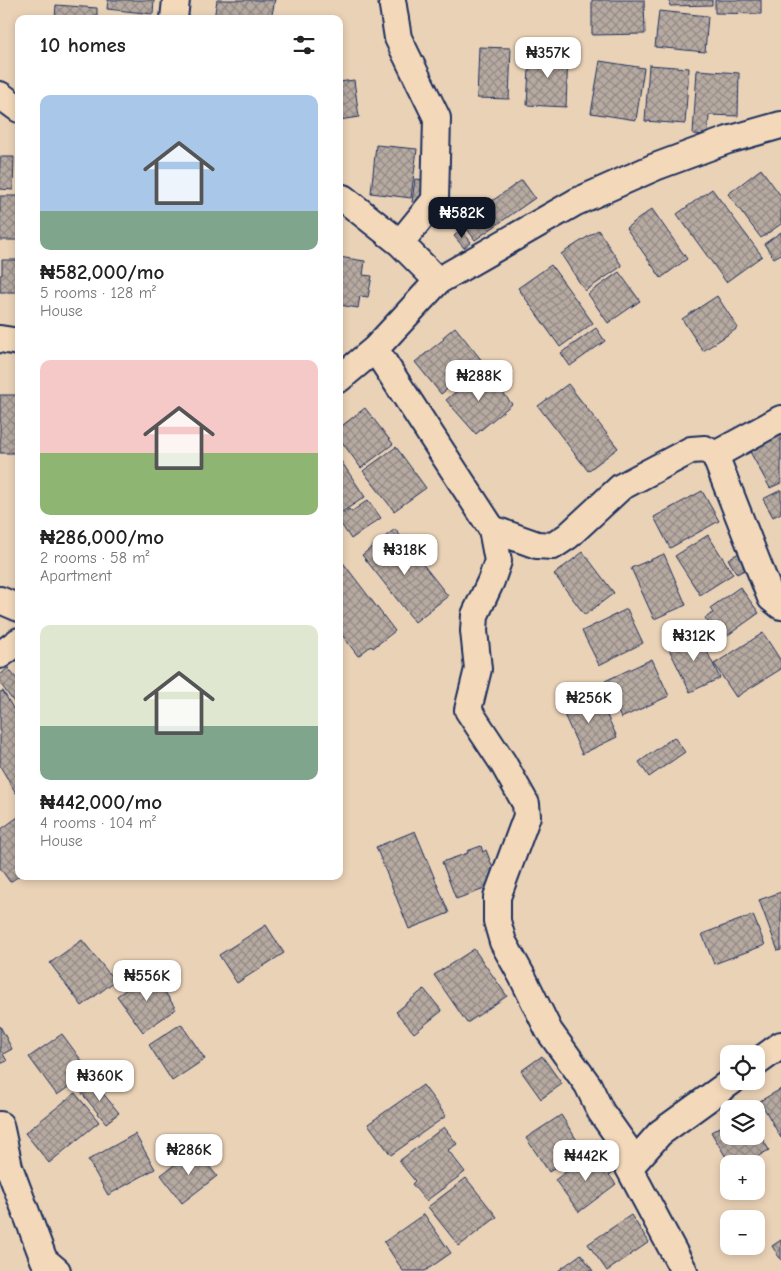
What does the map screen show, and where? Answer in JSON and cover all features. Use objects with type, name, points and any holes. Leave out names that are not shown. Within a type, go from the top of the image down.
[{"type":"street","points":[[174,15],[176,0]]},
{"type":"street","points":[[392,0],[398,38],[437,118],[435,200],[400,243]]},
{"type":"street","points":[[0,95],[15,106]]},
{"type":"street","points":[[343,376],[375,349],[438,281],[585,198],[655,167],[728,140],[781,125]]},
{"type":"street","points":[[343,198],[400,243],[438,281]]},
{"type":"street","points":[[0,339],[15,341]]},
{"type":"street","points":[[375,349],[492,529],[498,561],[475,615],[474,631],[478,669],[468,710],[503,763],[526,804],[527,816],[497,897],[497,921],[503,942],[549,1031],[588,1086],[601,1112],[625,1146],[630,1168],[684,1271]]},
{"type":"street","points":[[715,454],[781,419]]},
{"type":"street","points":[[492,529],[537,545],[553,546],[568,536],[621,487],[691,450],[705,448],[715,454],[772,598],[781,606]]},
{"type":"street","points":[[0,600],[15,606]]},
{"type":"street","points":[[0,655],[15,645]]},
{"type":"street","points":[[765,1057],[781,1045]]},
{"type":"street","points":[[630,1168],[660,1133],[720,1090]]},
{"type":"street","points":[[0,1125],[9,1167],[44,1260],[57,1271]]},
{"type":"building","points":[[108,0],[154,0],[153,14],[107,9]]},
{"type":"building","points":[[217,0],[275,0],[272,15],[215,15]]},
{"type":"building","points":[[592,0],[644,0],[645,34],[592,35]]},
{"type":"building","points":[[669,0],[712,0],[712,5],[670,6]]},
{"type":"building","points":[[715,0],[761,0],[761,14],[715,13]]},
{"type":"building","points":[[56,5],[97,8],[97,15],[55,15]]},
{"type":"building","points":[[659,11],[708,16],[705,52],[655,47]]},
{"type":"building","points":[[479,47],[511,48],[509,99],[477,98]]},
{"type":"building","points":[[530,51],[568,53],[566,107],[527,105]]},
{"type":"building","points":[[600,61],[644,68],[636,120],[591,113]]},
{"type":"building","points":[[649,65],[689,68],[685,124],[645,121]]},
{"type":"building","points":[[697,70],[739,73],[738,116],[709,115],[708,135],[693,134]]},
{"type":"building","points":[[354,80],[359,117],[343,119],[343,81]]},
{"type":"building","points":[[376,145],[417,149],[411,198],[371,193]]},
{"type":"building","points":[[0,157],[14,157],[13,190],[0,189]]},
{"type":"building","points":[[761,169],[781,196],[781,224],[761,238],[728,194]]},
{"type":"building","points":[[415,179],[428,180],[426,204],[412,202]]},
{"type":"building","points":[[522,180],[535,198],[475,240],[462,222]]},
{"type":"building","points":[[712,189],[762,256],[726,282],[677,214]]},
{"type":"building","points":[[0,196],[15,196],[15,240],[0,240]]},
{"type":"building","points":[[652,209],[687,259],[661,278],[626,228]]},
{"type":"building","points":[[461,230],[471,242],[464,248],[454,236]]},
{"type":"building","points":[[598,230],[622,266],[585,291],[561,254]]},
{"type":"building","points":[[781,232],[781,254],[774,258],[764,244]]},
{"type":"building","points":[[343,258],[365,261],[363,275],[372,276],[368,297],[360,296],[358,308],[343,306]]},
{"type":"building","points":[[2,260],[15,260],[15,292],[0,292],[0,275],[2,275]]},
{"type":"building","points":[[551,265],[593,323],[560,347],[518,288]]},
{"type":"building","points":[[619,272],[640,301],[608,323],[588,294]]},
{"type":"building","points":[[717,296],[738,328],[703,351],[682,319]]},
{"type":"building","points":[[455,327],[483,362],[441,394],[415,362],[444,339],[443,337]]},
{"type":"building","points":[[596,328],[605,341],[570,366],[561,353]]},
{"type":"building","points":[[483,369],[512,404],[476,434],[446,400]]},
{"type":"building","points":[[568,384],[618,448],[588,471],[538,406]]},
{"type":"building","points":[[0,395],[15,395],[15,453],[0,453]]},
{"type":"building","points":[[365,408],[393,444],[361,468],[343,443],[343,425]]},
{"type":"building","points":[[781,433],[781,483],[770,488],[749,450]]},
{"type":"building","points":[[396,447],[426,488],[394,511],[363,471]]},
{"type":"building","points":[[343,464],[365,497],[343,511]]},
{"type":"building","points":[[781,490],[781,513],[773,517],[763,499]]},
{"type":"building","points":[[702,491],[719,521],[670,548],[654,517]]},
{"type":"building","points":[[368,500],[381,518],[351,539],[343,527],[343,513],[349,509],[351,512]]},
{"type":"building","points":[[395,529],[448,596],[415,622],[362,555]]},
{"type":"building","points":[[708,535],[733,574],[700,595],[675,556]]},
{"type":"building","points":[[583,552],[614,593],[585,615],[554,574]]},
{"type":"building","points":[[739,553],[748,568],[737,574],[728,559]]},
{"type":"building","points":[[664,554],[686,605],[654,619],[631,568]]},
{"type":"building","points":[[343,563],[395,631],[373,648],[371,646],[358,656],[343,636]]},
{"type":"building","points":[[740,587],[759,613],[721,640],[705,618],[713,613],[710,608]]},
{"type":"building","points":[[627,609],[643,643],[599,665],[582,631]]},
{"type":"building","points":[[697,631],[720,678],[690,692],[667,645]]},
{"type":"building","points":[[763,633],[781,661],[781,669],[736,697],[714,664]]},
{"type":"building","points":[[652,659],[669,696],[621,718],[616,707],[612,710],[604,692],[609,690],[605,681]]},
{"type":"building","points":[[8,668],[15,677],[15,704],[0,683],[0,675]]},
{"type":"building","points":[[3,691],[15,710],[15,791],[0,766],[0,692]]},
{"type":"building","points":[[597,694],[617,737],[582,754],[562,710]]},
{"type":"building","points":[[674,737],[685,752],[649,777],[639,762]]},
{"type":"building","points":[[15,819],[15,879],[10,882],[0,868],[0,830]]},
{"type":"building","points":[[415,831],[449,913],[409,929],[376,847]]},
{"type":"building","points":[[481,846],[483,852],[486,850],[499,884],[456,899],[442,862],[468,853],[467,851]]},
{"type":"building","points":[[781,892],[781,950],[778,951],[759,900]]},
{"type":"building","points":[[753,915],[765,945],[714,964],[702,934]]},
{"type":"building","points":[[266,925],[284,953],[237,983],[219,955]]},
{"type":"building","points":[[82,940],[115,981],[82,1006],[50,963]]},
{"type":"building","points":[[474,949],[507,996],[467,1023],[434,975]]},
{"type":"building","points":[[152,972],[176,1009],[143,1032],[117,996]]},
{"type":"building","points":[[424,989],[442,1011],[414,1033],[396,1012]]},
{"type":"building","points":[[181,1024],[205,1059],[172,1081],[149,1045]]},
{"type":"building","points":[[0,1026],[12,1049],[3,1054],[7,1061],[0,1064]]},
{"type":"building","points":[[62,1034],[90,1072],[57,1095],[29,1057]]},
{"type":"building","points":[[542,1056],[562,1084],[541,1099],[521,1071]]},
{"type":"building","points":[[93,1081],[119,1113],[106,1123],[80,1091]]},
{"type":"building","points":[[423,1085],[446,1116],[391,1155],[368,1124]]},
{"type":"building","points":[[781,1089],[781,1138],[765,1110],[765,1100],[762,1100]]},
{"type":"building","points":[[75,1093],[99,1122],[49,1163],[25,1133]]},
{"type":"building","points":[[561,1115],[583,1150],[549,1172],[526,1138]]},
{"type":"building","points":[[444,1127],[457,1144],[448,1150],[465,1172],[426,1201],[412,1184],[415,1181],[399,1161]]},
{"type":"building","points":[[720,1127],[720,1145],[765,1145],[765,1143],[769,1150],[760,1155],[725,1155],[711,1132]]},
{"type":"building","points":[[135,1134],[155,1169],[108,1195],[88,1160]]},
{"type":"building","points":[[195,1149],[217,1176],[182,1203],[161,1175]]},
{"type":"building","points":[[591,1153],[603,1168],[609,1164],[615,1171],[609,1175],[616,1184],[579,1212],[555,1180]]},
{"type":"building","points":[[466,1178],[497,1217],[459,1246],[428,1207]]},
{"type":"building","points":[[424,1214],[451,1253],[425,1271],[403,1271],[384,1242]]},
{"type":"building","points":[[631,1215],[649,1242],[607,1271],[588,1244]]},
{"type":"building","points":[[781,1240],[781,1260],[772,1246]]},
{"type":"building","points":[[581,1254],[593,1271],[558,1271]]}]
